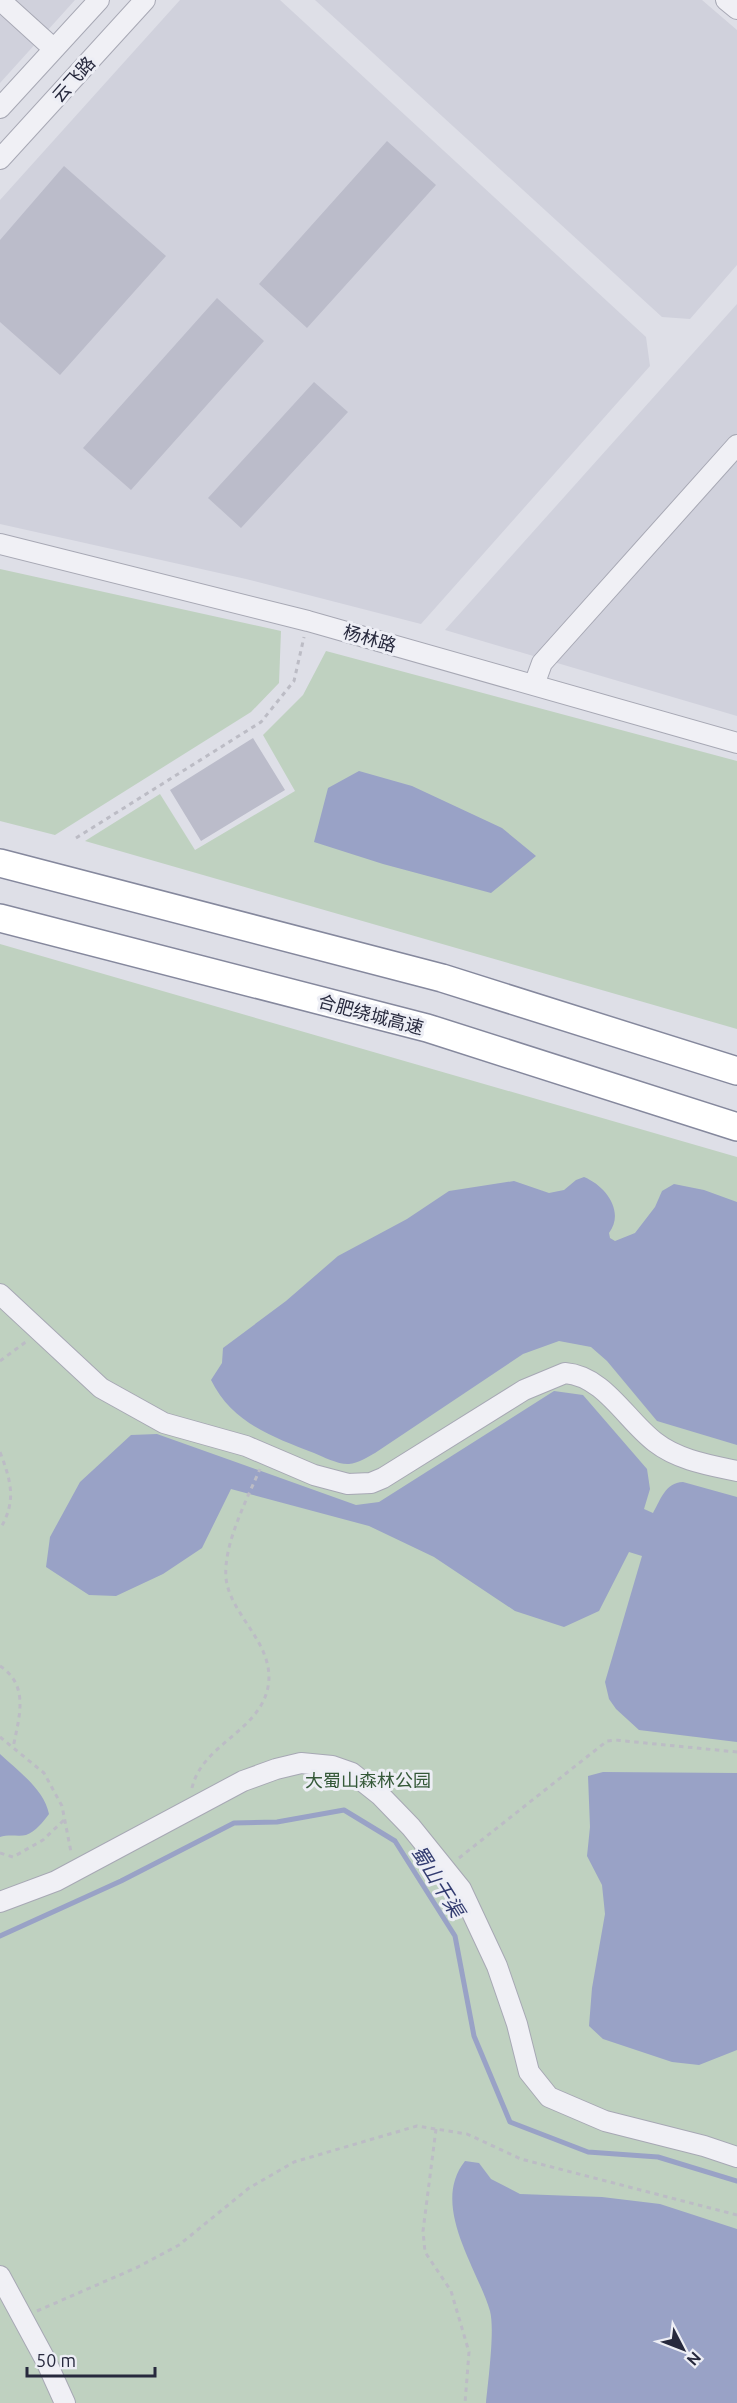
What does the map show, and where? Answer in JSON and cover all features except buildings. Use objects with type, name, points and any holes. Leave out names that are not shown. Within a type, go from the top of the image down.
[{"type":"highway","points":[[0,863],[442,978],[737,1071]]},
{"type":"highway","name":"合肥绕城高速","points":[[0,918],[427,1028],[737,1127]]},
{"type":"street","points":[[0,0],[54,49]]},
{"type":"street","name":"云飞路","points":[[0,108],[99,0]]},
{"type":"street","name":"云飞路","points":[[0,159],[145,0]]},
{"type":"street","points":[[726,0],[737,9]]},
{"type":"street","points":[[534,685],[542,663],[737,445]]},
{"type":"street","name":"杨林路","points":[[0,544],[308,621],[737,744]]},
{"type":"street","points":[[0,1294],[101,1388],[164,1423],[246,1446],[314,1475],[348,1484],[371,1483],[383,1478],[524,1390],[565,1373],[592,1382],[656,1443],[688,1460],[737,1471]]},
{"type":"street","points":[[0,1902],[75,1872],[243,1781],[301,1762],[332,1766],[352,1773],[381,1796],[411,1827],[461,1889],[497,1966],[517,2024],[529,2072],[549,2097],[604,2121],[704,2146],[737,2157]]},
{"type":"street","points":[[0,2276],[46,2361],[64,2403]]},
{"type":"path","points":[[76,838],[261,722],[294,681],[308,621]]},
{"type":"path","points":[[0,1361],[40,1332]]},
{"type":"path","points":[[0,1452],[11,1481],[8,1512],[0,1529]]},
{"type":"path","points":[[186,1813],[194,1782],[203,1763],[240,1731],[261,1706],[268,1687],[268,1664],[257,1637],[235,1601],[226,1578],[229,1551],[238,1518],[252,1486]]},
{"type":"path","points":[[0,1666],[11,1673],[19,1688],[20,1712],[13,1748]]},
{"type":"path","points":[[0,1737],[44,1773],[62,1806],[75,1872]]},
{"type":"path","points":[[446,1869],[607,1741],[737,1752]]},
{"type":"path","points":[[0,1853],[13,1857],[43,1840],[65,1819]]},
{"type":"path","points":[[22,2318],[138,2267],[179,2245],[249,2188],[294,2162],[417,2126],[467,2134],[521,2159],[737,2215]]},
{"type":"path","points":[[436,2129],[424,2219],[424,2241],[426,2252],[451,2291],[469,2352],[465,2403]]},
{"type":"shaded area","points":[[0,0],[75,0],[0,83]]},
{"type":"shaded area","points":[[180,0],[280,0],[646,337],[650,366],[421,624],[246,579],[0,524],[0,200]]},
{"type":"shaded area","points":[[315,0],[702,0],[737,30],[737,265],[690,319],[662,317]]},
{"type":"shaded area","points":[[737,304],[737,716],[445,630]]},
{"type":"green space","points":[[0,569],[281,631],[279,683],[251,712],[55,835],[0,821]]},
{"type":"green space","points":[[326,651],[737,761],[737,1029],[85,841],[160,794],[195,850],[295,791],[263,735],[303,695]]},
{"type":"green space","name":"大蜀山森林公园","points":[[0,944],[737,1157],[737,2403],[0,2403]]},
{"type":"water","points":[[359,771],[412,786],[502,828],[536,856],[491,893],[383,864],[314,842],[328,788]]},
{"type":"water","points":[[584,1177],[592,1181],[611,1200],[615,1217],[609,1233],[610,1238],[615,1241],[635,1233],[655,1207],[662,1191],[674,1184],[704,1190],[737,1202],[737,1445],[657,1421],[607,1361],[591,1347],[559,1341],[523,1354],[375,1453],[349,1464],[327,1459],[255,1427],[230,1407],[211,1380],[222,1363],[223,1348],[286,1301],[338,1256],[407,1219],[449,1191],[514,1181],[549,1193],[564,1190],[576,1180]]},
{"type":"water","points":[[554,1391],[583,1395],[647,1469],[650,1489],[644,1509],[653,1513],[668,1489],[672,1485],[683,1482],[737,1497],[737,1742],[639,1730],[616,1709],[609,1699],[605,1682],[642,1556],[629,1552],[599,1611],[564,1627],[515,1611],[434,1557],[369,1526],[231,1489],[202,1548],[163,1574],[116,1596],[89,1595],[46,1567],[50,1537],[80,1482],[131,1435],[157,1434],[356,1505],[379,1502]]},
{"type":"water","points":[[0,1754],[29,1781],[42,1796],[46,1805],[49,1814],[29,1834],[0,1837]]},
{"type":"water","points":[[603,1772],[737,1773],[737,2050],[699,2065],[672,2062],[603,2039],[589,2026],[592,1988],[605,1914],[602,1885],[587,1856],[590,1827],[588,1776]]},
{"type":"water","points":[[465,2161],[479,2163],[491,2179],[520,2194],[602,2197],[660,2204],[737,2229],[737,2403],[486,2403],[491,2343],[490,2311],[460,2236],[454,2216],[452,2197],[455,2178]]},
{"type":"waterway","name":"蜀山干渠","points":[[0,1936],[121,1881],[234,1823],[277,1822],[344,1810],[395,1841],[455,1936],[474,2036],[510,2122],[588,2152],[658,2157],[737,2181]]}]
